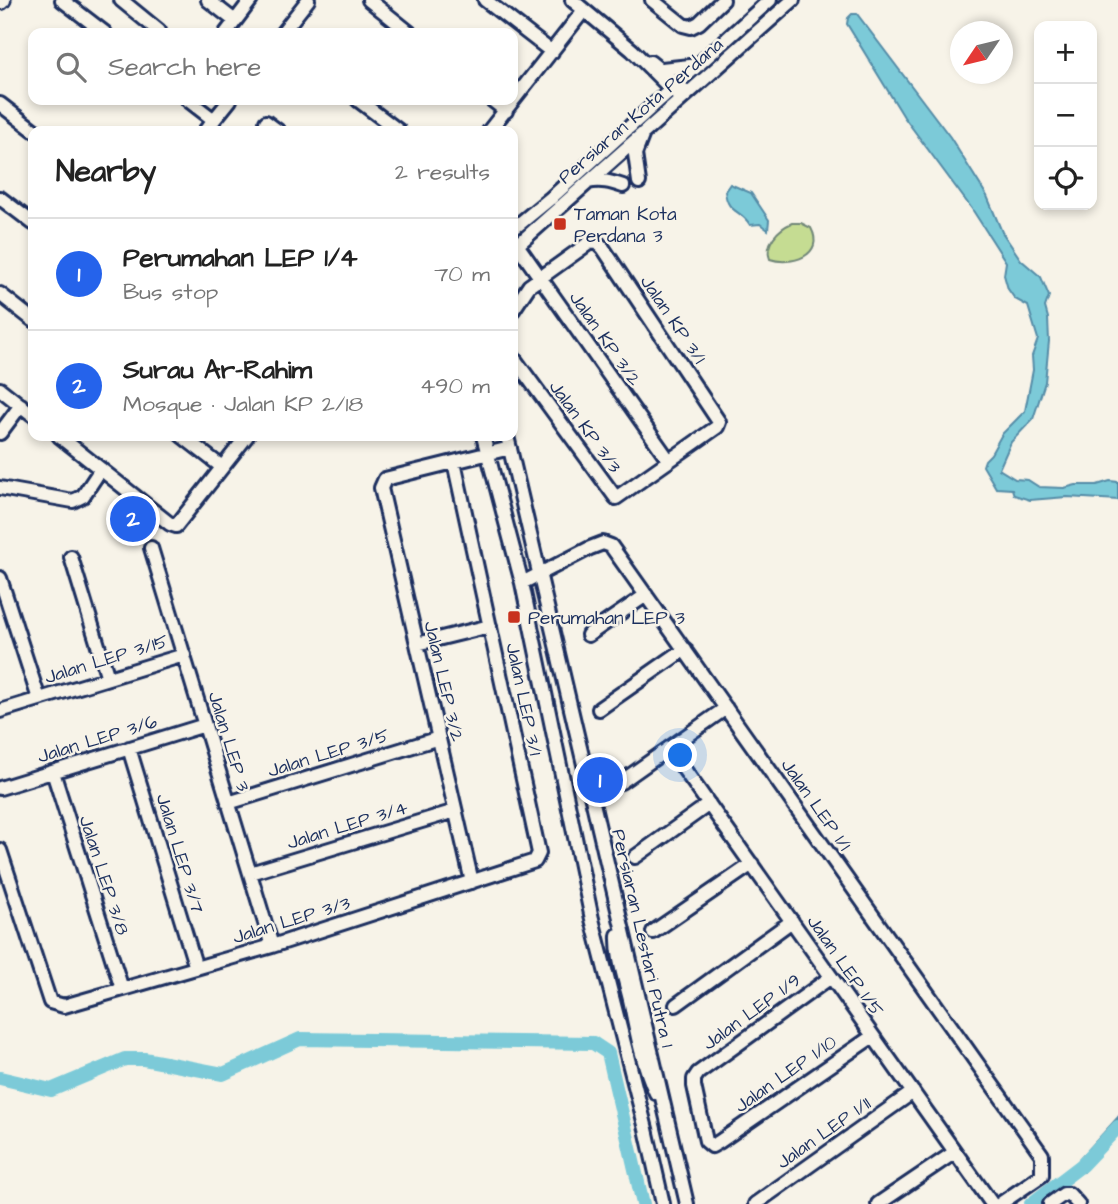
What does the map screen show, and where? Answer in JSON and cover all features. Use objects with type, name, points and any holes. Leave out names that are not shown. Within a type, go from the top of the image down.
[{"type":"street","points":[[62,0],[98,28]]},
{"type":"street","points":[[121,0],[154,28]]},
{"type":"street","points":[[208,0],[235,21]]},
{"type":"street","points":[[230,28],[251,0]]},
{"type":"street","points":[[286,28],[308,0]]},
{"type":"street","points":[[369,0],[404,28]]},
{"type":"street","points":[[485,0],[552,52]]},
{"type":"street","points":[[572,0],[685,96]]},
{"type":"street","points":[[652,0],[684,25],[691,27],[699,23],[723,0]]},
{"type":"street","name":"Persiaran Kota Perdana","points":[[518,225],[770,0]]},
{"type":"street","name":"Persiaran Kota Perdana","points":[[518,241],[793,0]]},
{"type":"street","points":[[518,96],[584,10]]},
{"type":"street","points":[[632,50],[662,69],[674,87]]},
{"type":"street","points":[[662,69],[699,65]]},
{"type":"street","points":[[0,104],[29,126]]},
{"type":"street","points":[[194,105],[214,120]]},
{"type":"street","points":[[209,126],[226,105]]},
{"type":"street","points":[[365,105],[392,126]]},
{"type":"street","points":[[498,105],[506,111]]},
{"type":"street","points":[[493,126],[511,105]]},
{"type":"street","points":[[266,122],[271,126]]},
{"type":"street","points":[[639,181],[635,154],[644,133]]},
{"type":"street","points":[[588,182],[609,181],[623,186]]},
{"type":"street","points":[[0,198],[28,219]]},
{"type":"street","name":"Jalan KP 3/1","points":[[540,278],[589,243],[597,242],[603,248],[718,418],[717,427],[667,460]]},
{"type":"street","name":"Jalan KP 3/2","points":[[518,249],[667,460]]},
{"type":"street","points":[[518,302],[529,286],[540,278]]},
{"type":"street","points":[[0,294],[28,316]]},
{"type":"street","name":"Jalan KP 3/3","points":[[518,364],[612,497],[619,496],[667,460]]},
{"type":"street","points":[[0,389],[28,411]]},
{"type":"street","points":[[0,433],[21,405]]},
{"type":"street","points":[[65,441],[176,526],[243,441]]},
{"type":"street","points":[[188,441],[222,467]]},
{"type":"street","points":[[459,461],[472,449],[475,441]]},
{"type":"street","points":[[485,441],[522,583],[592,919],[663,1204]]},
{"type":"street","points":[[459,461],[489,453],[509,442]]},
{"type":"street","name":"Persiaran Lestari Putra 1","points":[[509,442],[619,917],[618,951],[646,1072],[668,1120],[687,1204]]},
{"type":"street","name":"Jalan LEP 3/2","points":[[459,461],[385,479],[381,488],[472,882]]},
{"type":"street","name":"Jalan LEP 3/1","points":[[459,461],[489,626],[538,853],[535,861]]},
{"type":"street","points":[[0,488],[73,502],[83,496],[101,469]]},
{"type":"street","points":[[533,540],[542,553],[559,564]]},
{"type":"street","name":"Jalan LEP 1/1","points":[[522,583],[603,543],[611,545],[1042,1155],[1042,1175],[1000,1204]]},
{"type":"street","name":"Jalan LEP 3","points":[[151,548],[272,946]]},
{"type":"street","points":[[71,557],[108,678]]},
{"type":"street","points":[[0,578],[39,699]]},
{"type":"street","points":[[588,635],[646,595]]},
{"type":"street","points":[[417,644],[489,626]]},
{"type":"street","points":[[599,709],[685,649]]},
{"type":"street","name":"Jalan LEP 3/15","points":[[0,711],[184,655]]},
{"type":"street","points":[[621,782],[726,708]]},
{"type":"street","name":"Jalan LEP 3/6","points":[[0,788],[205,725]]},
{"type":"street","name":"Jalan LEP 3/5","points":[[228,803],[439,738]]},
{"type":"street","name":"Jalan LEP 3/7","points":[[129,748],[195,968]]},
{"type":"street","name":"Jalan LEP 1/5","points":[[669,748],[992,1204]]},
{"type":"street","name":"Jalan LEP 3/8","points":[[53,772],[121,989]]},
{"type":"street","points":[[635,857],[709,804]]},
{"type":"street","name":"Jalan LEP 3/4","points":[[250,873],[455,811]]},
{"type":"street","name":"Jalan LEP 3/3","points":[[0,850],[50,1002],[64,1006],[272,946],[535,861]]},
{"type":"street","points":[[653,932],[752,864]]},
{"type":"street","points":[[676,1005],[792,921]]},
{"type":"street","name":"Jalan LEP 1/9","points":[[719,1142],[712,1146],[706,1141],[694,1079],[698,1073],[831,977]]},
{"type":"street","name":"Jalan LEP 1/10","points":[[719,1142],[873,1036]]},
{"type":"street","name":"Jalan LEP 1/11","points":[[755,1204],[913,1092]]},
{"type":"street","points":[[878,1204],[955,1152]]},
{"type":"street","points":[[1050,1204],[1064,1194],[1069,1194],[1078,1204]]},
{"type":"green space","points":[[792,223],[801,223],[811,228],[814,246],[804,257],[796,260],[770,259],[769,248],[774,238]]},
{"type":"water","points":[[852,14],[857,14],[950,137],[987,196],[1002,232],[1021,260],[1041,277],[1049,296],[1045,307],[1049,341],[1045,382],[1033,419],[1011,442],[999,469],[1015,479],[1028,480],[1039,487],[1064,488],[1118,482],[1118,500],[1067,497],[1030,500],[1014,495],[1012,489],[996,488],[983,466],[1002,434],[1025,411],[1033,370],[1032,356],[1038,339],[1028,306],[1015,299],[1008,289],[1004,275],[1006,262],[972,209],[904,117],[847,24]]},
{"type":"water","points":[[730,184],[751,193],[769,220],[768,230],[760,224],[750,225],[731,208],[725,191]]},
{"type":"water","points":[[1118,1117],[1118,1135],[1083,1172],[1076,1163]]},
{"type":"waterway","points":[[0,1078],[51,1090],[125,1059],[144,1059],[223,1074],[300,1039],[593,1043],[608,1053],[643,1204]]},
{"type":"waterway","points":[[1031,1204],[1082,1165],[1118,1127]]},
{"type":"place","name":"Taman Kota Perdana 3","points":[[560,224]]},
{"type":"place","name":"Surau Ar-Rahim","points":[[133,519]]},
{"type":"place","name":"Perumahan LEP 3","points":[[514,617]]},
{"type":"place","name":"Perumahan LEP 1/4","points":[[600,780]]}]
